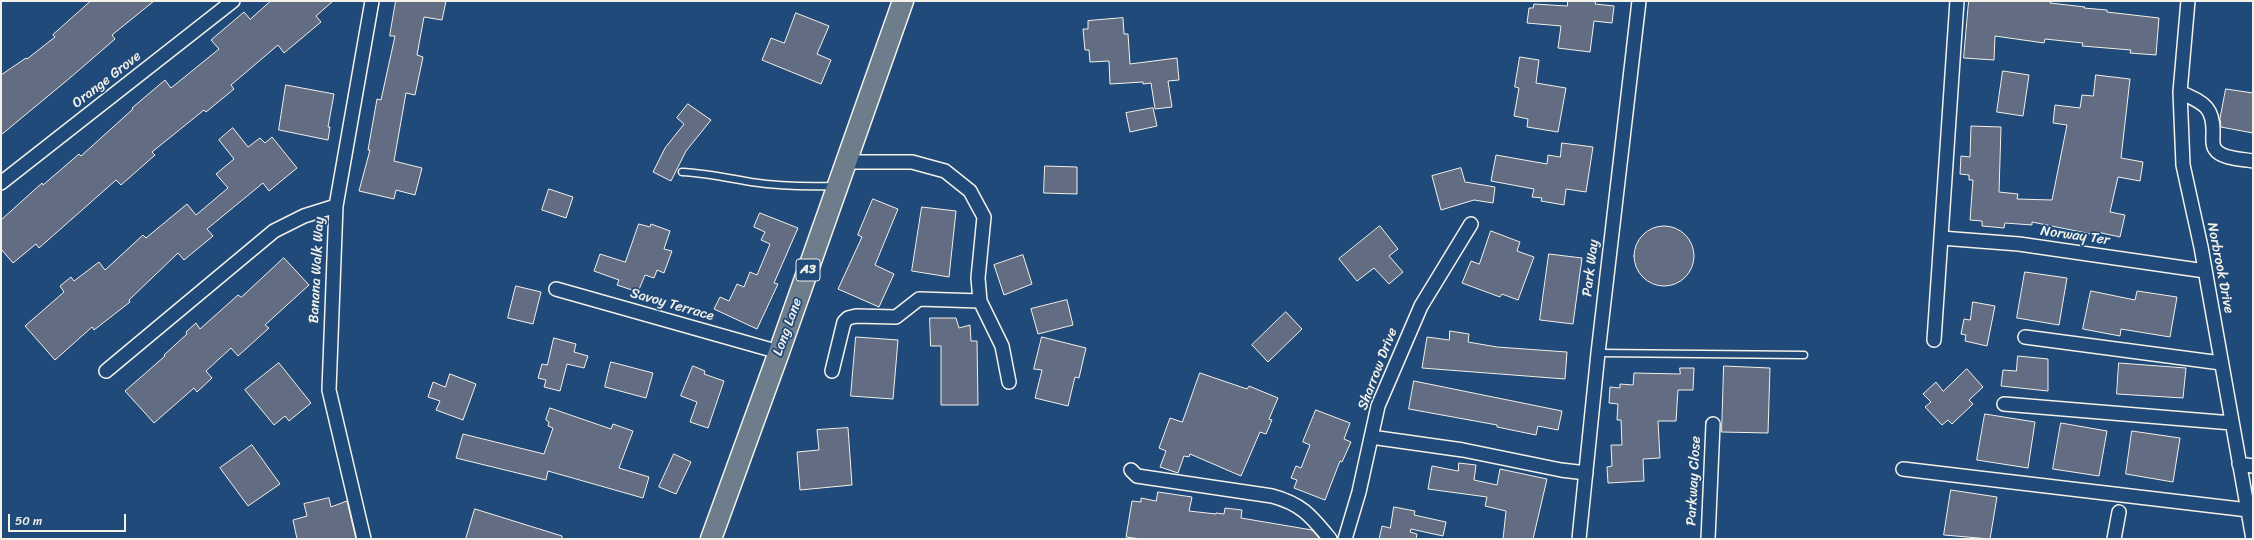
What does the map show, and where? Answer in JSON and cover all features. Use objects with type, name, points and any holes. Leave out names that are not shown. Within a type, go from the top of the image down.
[{"type":"main road","name":"Long Lane","points":[[710,539],[780,352],[903,1]]},
{"type":"street","name":"Orange Grove","points":[[1,183],[233,1]]},
{"type":"street","name":"Banana Walk Way","points":[[364,539],[329,390],[336,206],[372,1]]},
{"type":"street","name":"Park Way","points":[[1579,539],[1598,353],[1639,1]]},
{"type":"street","points":[[1934,340],[1957,1]]},
{"type":"street","name":"Norbrook Drive","points":[[2188,1],[2180,92],[2183,165],[2205,271],[2253,539]]},
{"type":"street","points":[[2180,92],[2200,102],[2210,111],[2213,120],[2213,142],[2218,153],[2228,157],[2253,160]]},
{"type":"street","points":[[846,162],[912,162],[945,171],[970,191],[984,217],[978,278],[980,301],[1002,346],[1009,382]]},
{"type":"street","points":[[106,371],[274,231],[304,216],[336,206]]},
{"type":"street","name":"Sharrow Drive","points":[[1346,539],[1359,492],[1378,406],[1421,306],[1471,224]]},
{"type":"street","name":"Norway Ter","points":[[1941,238],[2019,244],[2205,271]]},
{"type":"street","name":"Savoy Terrace","points":[[556,289],[780,352]]},
{"type":"street","points":[[832,371],[844,322],[848,318],[856,316],[896,317],[919,299],[980,301]]},
{"type":"street","points":[[2025,337],[2221,363]]},
{"type":"street","points":[[2004,404],[2232,423]]},
{"type":"street","name":"Parkway Close","points":[[1708,539],[1713,424]]},
{"type":"street","points":[[1371,437],[1463,450],[1561,470],[1586,473]]},
{"type":"street","points":[[2239,464],[2253,466]]},
{"type":"street","points":[[1903,469],[2248,510]]},
{"type":"street","points":[[1131,470],[1137,476],[1290,500],[1304,510],[1330,539]]},
{"type":"street","points":[[2114,539],[2119,512]]},
{"type":"lane","points":[[682,172],[803,187],[838,186]]},
{"type":"lane","points":[[1598,353],[1804,355]]},
{"type":"building","points":[[91,1],[154,1],[112,35],[115,39],[1,135],[1,75],[26,58],[27,59],[55,37],[53,35]]},
{"type":"building","points":[[271,1],[333,1],[316,16],[321,22],[284,53],[278,45],[231,85],[234,89],[206,112],[204,110],[152,152],[155,155],[121,185],[116,180],[39,248],[36,244],[13,263],[1,249],[1,220],[42,183],[43,185],[79,154],[81,156],[133,109],[132,108],[165,80],[171,88],[219,49],[211,40],[244,12],[250,19]]},
{"type":"building","points":[[396,1],[446,1],[442,20],[424,17],[417,55],[423,57],[415,95],[406,93],[394,161],[422,168],[415,195],[396,190],[394,199],[359,191],[370,150],[368,150],[377,99],[381,100],[395,36],[390,36]]},
{"type":"building","points":[[1568,1],[1596,1],[1595,4],[1614,6],[1612,23],[1594,21],[1590,52],[1558,48],[1561,26],[1527,23],[1529,8],[1533,8],[1534,4],[1567,6]]},
{"type":"building","points":[[1969,1],[2051,1],[2050,3],[2159,18],[2156,55],[2130,53],[2131,50],[2082,46],[2083,43],[2045,39],[2044,43],[1995,36],[1994,60],[1964,58]]},
{"type":"building","points":[[796,13],[829,26],[817,54],[831,60],[821,84],[762,60],[771,38],[784,43]]},
{"type":"building","points":[[1123,18],[1124,34],[1128,34],[1130,64],[1177,58],[1179,80],[1168,81],[1172,107],[1155,109],[1151,83],[1110,84],[1109,61],[1090,62],[1089,50],[1085,50],[1083,29],[1088,29],[1088,21]]},
{"type":"building","points":[[1520,57],[1539,60],[1536,83],[1566,88],[1558,132],[1527,127],[1528,119],[1514,116],[1519,88],[1515,87]]},
{"type":"building","points":[[2003,71],[2029,75],[2023,116],[1997,112]]},
{"type":"building","points":[[2096,75],[2130,79],[2121,158],[2143,162],[2140,181],[2118,177],[2110,212],[2125,215],[2120,237],[2097,232],[2096,235],[2032,222],[2032,225],[2005,223],[2004,228],[1982,226],[1982,221],[1970,220],[1973,180],[1969,180],[1969,175],[1960,174],[1961,156],[1970,157],[1971,126],[2001,127],[1999,192],[2018,194],[2017,199],[2052,200],[2067,125],[2053,123],[2055,105],[2080,108],[2082,95],[2093,96]]},
{"type":"building","points":[[286,85],[334,94],[328,127],[330,127],[328,140],[279,130]]},
{"type":"building","points":[[2226,89],[2253,93],[2253,133],[2221,127],[2220,119]]},
{"type":"building","points":[[688,104],[711,120],[686,151],[671,181],[653,172],[665,148],[684,124],[677,118]]},
{"type":"building","points":[[1153,108],[1157,126],[1130,132],[1126,113]]},
{"type":"building","points":[[233,128],[248,147],[260,138],[265,143],[272,137],[297,168],[269,191],[263,183],[207,229],[213,236],[184,260],[178,253],[129,300],[130,302],[94,330],[92,327],[55,360],[25,326],[64,292],[60,286],[71,277],[74,281],[99,262],[105,270],[143,235],[146,238],[187,204],[196,215],[228,188],[216,174],[234,159],[219,140]]},
{"type":"building","points":[[1562,143],[1593,147],[1586,192],[1566,189],[1564,205],[1541,201],[1542,198],[1532,197],[1534,189],[1491,181],[1496,155],[1547,164],[1548,155],[1560,157]]},
{"type":"building","points":[[1045,166],[1077,167],[1077,194],[1044,193]]},
{"type":"building","points":[[1461,168],[1465,182],[1495,187],[1493,203],[1474,200],[1441,210],[1432,176]]},
{"type":"building","points":[[549,189],[573,197],[566,218],[542,210]]},
{"type":"building","points":[[873,199],[898,209],[875,265],[894,274],[879,307],[838,289],[862,237],[858,235]]},
{"type":"building","points":[[922,207],[956,211],[949,277],[912,271]]},
{"type":"building","points":[[760,213],[798,228],[774,283],[778,284],[757,329],[714,309],[720,297],[729,301],[737,284],[744,287],[750,272],[757,275],[770,244],[761,240],[765,232],[754,227]]},
{"type":"building","points":[[639,224],[650,227],[651,224],[670,231],[664,249],[672,251],[664,273],[657,270],[654,278],[645,275],[638,292],[617,285],[619,280],[594,271],[600,254],[625,262]]},
{"type":"building","points":[[1380,226],[1398,249],[1389,256],[1403,272],[1389,284],[1374,268],[1357,281],[1339,259]]},
{"type":"building","points":[[1658,226],[1670,226],[1686,234],[1692,244],[1694,256],[1692,268],[1686,278],[1670,286],[1658,286],[1642,278],[1634,262],[1634,250],[1642,234]]},
{"type":"building","points":[[1491,231],[1520,242],[1517,251],[1534,257],[1518,300],[1502,294],[1500,297],[1462,283],[1471,261],[1479,264]]},
{"type":"building","points":[[1549,254],[1582,258],[1573,324],[1540,320]]},
{"type":"building","points":[[1023,255],[1032,284],[1004,295],[994,265]]},
{"type":"building","points":[[284,258],[309,285],[265,325],[269,328],[238,356],[231,348],[206,371],[212,378],[197,392],[194,388],[154,423],[125,391],[165,356],[164,355],[187,334],[186,332],[196,323],[200,329],[238,295],[241,297]]},
{"type":"building","points":[[2025,272],[2067,278],[2059,325],[2017,318]]},
{"type":"building","points":[[516,286],[541,292],[533,324],[508,318]]},
{"type":"building","points":[[2091,291],[2135,300],[2137,291],[2177,297],[2170,337],[2121,329],[2120,336],[2083,329]]},
{"type":"building","points":[[1067,300],[1073,325],[1038,334],[1031,309]]},
{"type":"building","points":[[1973,302],[1995,306],[1987,346],[1965,341],[1966,335],[1961,334],[1964,319],[1970,320]]},
{"type":"building","points":[[1286,312],[1302,329],[1268,362],[1252,345]]},
{"type":"building","points":[[930,318],[956,318],[959,328],[970,325],[971,341],[977,341],[978,405],[941,405],[941,346],[931,346]]},
{"type":"building","points":[[1450,331],[1469,334],[1468,342],[1497,347],[1567,352],[1565,379],[1422,368],[1427,337],[1449,340]]},
{"type":"building","points":[[856,337],[898,340],[893,399],[851,396]]},
{"type":"building","points":[[1042,337],[1086,348],[1079,378],[1075,377],[1068,406],[1035,398],[1042,370],[1034,369]]},
{"type":"building","points":[[554,338],[576,344],[574,352],[588,356],[584,368],[567,364],[560,391],[544,387],[546,380],[538,378],[542,364],[547,365]]},
{"type":"building","points":[[2018,356],[2048,359],[2048,391],[2001,386],[2003,370],[2016,371]]},
{"type":"building","points":[[611,362],[653,373],[646,398],[605,387]]},
{"type":"building","points":[[279,363],[311,403],[289,421],[285,416],[274,425],[245,390]]},
{"type":"building","points":[[2119,363],[2186,368],[2183,398],[2117,394]]},
{"type":"building","points":[[693,366],[705,371],[704,374],[724,381],[708,428],[690,422],[697,402],[681,396]]},
{"type":"building","points":[[1724,366],[1770,368],[1768,433],[1722,432]]},
{"type":"building","points":[[1680,368],[1694,368],[1693,390],[1678,390],[1676,421],[1658,421],[1660,458],[1643,459],[1644,481],[1608,483],[1607,467],[1612,466],[1611,445],[1622,445],[1621,420],[1617,420],[1618,404],[1609,403],[1610,387],[1620,388],[1620,384],[1633,385],[1634,373],[1680,374]]},
{"type":"building","points":[[1967,369],[1983,387],[1969,400],[1973,404],[1952,424],[1948,420],[1942,425],[1925,407],[1931,402],[1923,394],[1936,382],[1943,391]]},
{"type":"building","points":[[1200,373],[1247,389],[1249,386],[1278,398],[1269,419],[1272,420],[1266,434],[1260,432],[1241,476],[1190,454],[1189,457],[1184,456],[1178,473],[1160,467],[1166,451],[1159,448],[1170,418],[1182,422]]},
{"type":"building","points":[[450,374],[476,384],[463,420],[436,410],[440,401],[428,397],[433,382],[445,387]]},
{"type":"building","points":[[1414,381],[1562,411],[1558,430],[1538,426],[1536,435],[1497,427],[1497,425],[1409,409]]},
{"type":"building","points":[[550,408],[611,429],[613,424],[633,431],[619,468],[649,477],[643,498],[548,471],[546,480],[456,458],[463,434],[544,454],[553,428],[548,426],[549,422],[546,420]]},
{"type":"building","points":[[1316,410],[1350,423],[1344,439],[1351,442],[1342,462],[1340,461],[1325,500],[1294,488],[1297,480],[1291,478],[1296,466],[1301,468],[1310,445],[1303,442]]},
{"type":"building","points":[[1985,414],[2035,422],[2028,468],[1977,460]]},
{"type":"building","points":[[2061,423],[2107,431],[2099,476],[2053,469]]},
{"type":"building","points":[[848,428],[852,485],[800,490],[797,452],[819,450],[817,430]]},
{"type":"building","points":[[2132,431],[2180,438],[2173,482],[2126,474]]},
{"type":"building","points":[[252,445],[280,484],[248,506],[220,468]]},
{"type":"building","points":[[674,454],[691,462],[676,494],[659,487]]},
{"type":"building","points":[[1459,463],[1476,465],[1474,480],[1497,485],[1500,469],[1547,479],[1533,539],[1503,539],[1506,511],[1485,506],[1487,497],[1428,489],[1432,466],[1458,471]]},
{"type":"building","points":[[1951,490],[1997,497],[1990,539],[1944,535]]},
{"type":"building","points":[[1158,492],[1192,497],[1189,511],[1224,514],[1225,508],[1242,510],[1241,518],[1312,530],[1320,539],[1141,539],[1126,537],[1132,501],[1141,502],[1141,498],[1156,501]]},
{"type":"building","points":[[329,498],[331,507],[347,501],[356,539],[297,539],[293,520],[307,516],[304,504]]},
{"type":"building","points":[[1394,507],[1415,511],[1414,515],[1446,522],[1443,536],[1411,529],[1410,532],[1417,534],[1416,539],[1379,539],[1382,526],[1390,528]]},
{"type":"building","points":[[475,509],[562,536],[562,539],[466,539]]}]
